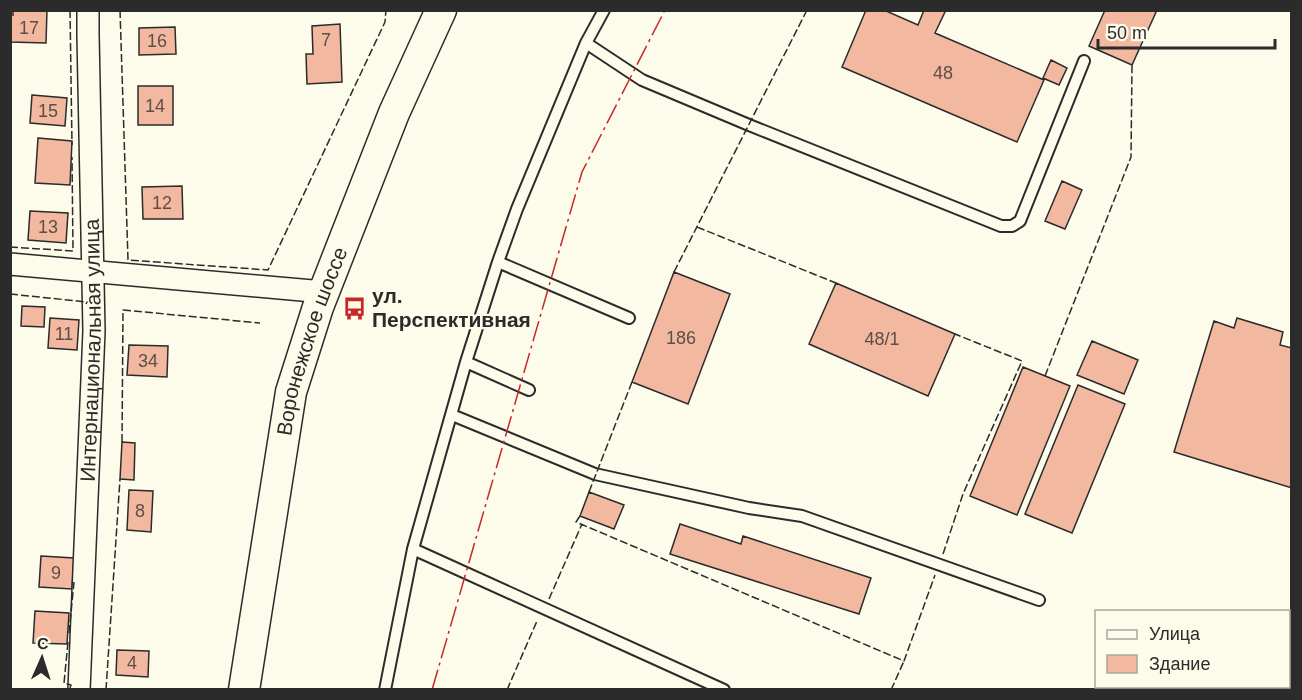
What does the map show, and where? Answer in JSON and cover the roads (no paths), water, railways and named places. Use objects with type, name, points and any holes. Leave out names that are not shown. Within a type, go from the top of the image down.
[{"type":"main road","name":"Воронежское шоссе","points":[[244,690],[291,392],[324,292],[394,113],[440,11]]},
{"type":"street","name":"Интернациональная улица","points":[[79,690],[94,331],[88,10]]},
{"type":"street","points":[[10,264],[324,292]]},
{"type":"lane","points":[[385,690],[413,549],[466,362],[498,262],[517,209],[586,43],[604,10]]},
{"type":"lane","points":[[586,43],[642,80],[1001,226],[1012,226],[1020,221],[1084,61]]},
{"type":"lane","points":[[498,262],[629,318]]},
{"type":"lane","points":[[466,362],[529,390]]},
{"type":"lane","points":[[452,415],[595,474],[749,508],[802,516],[1039,600]]},
{"type":"lane","points":[[413,549],[724,690]]},
{"type":"place","name":"ул. Перспективная","points":[[354,308]]}]
